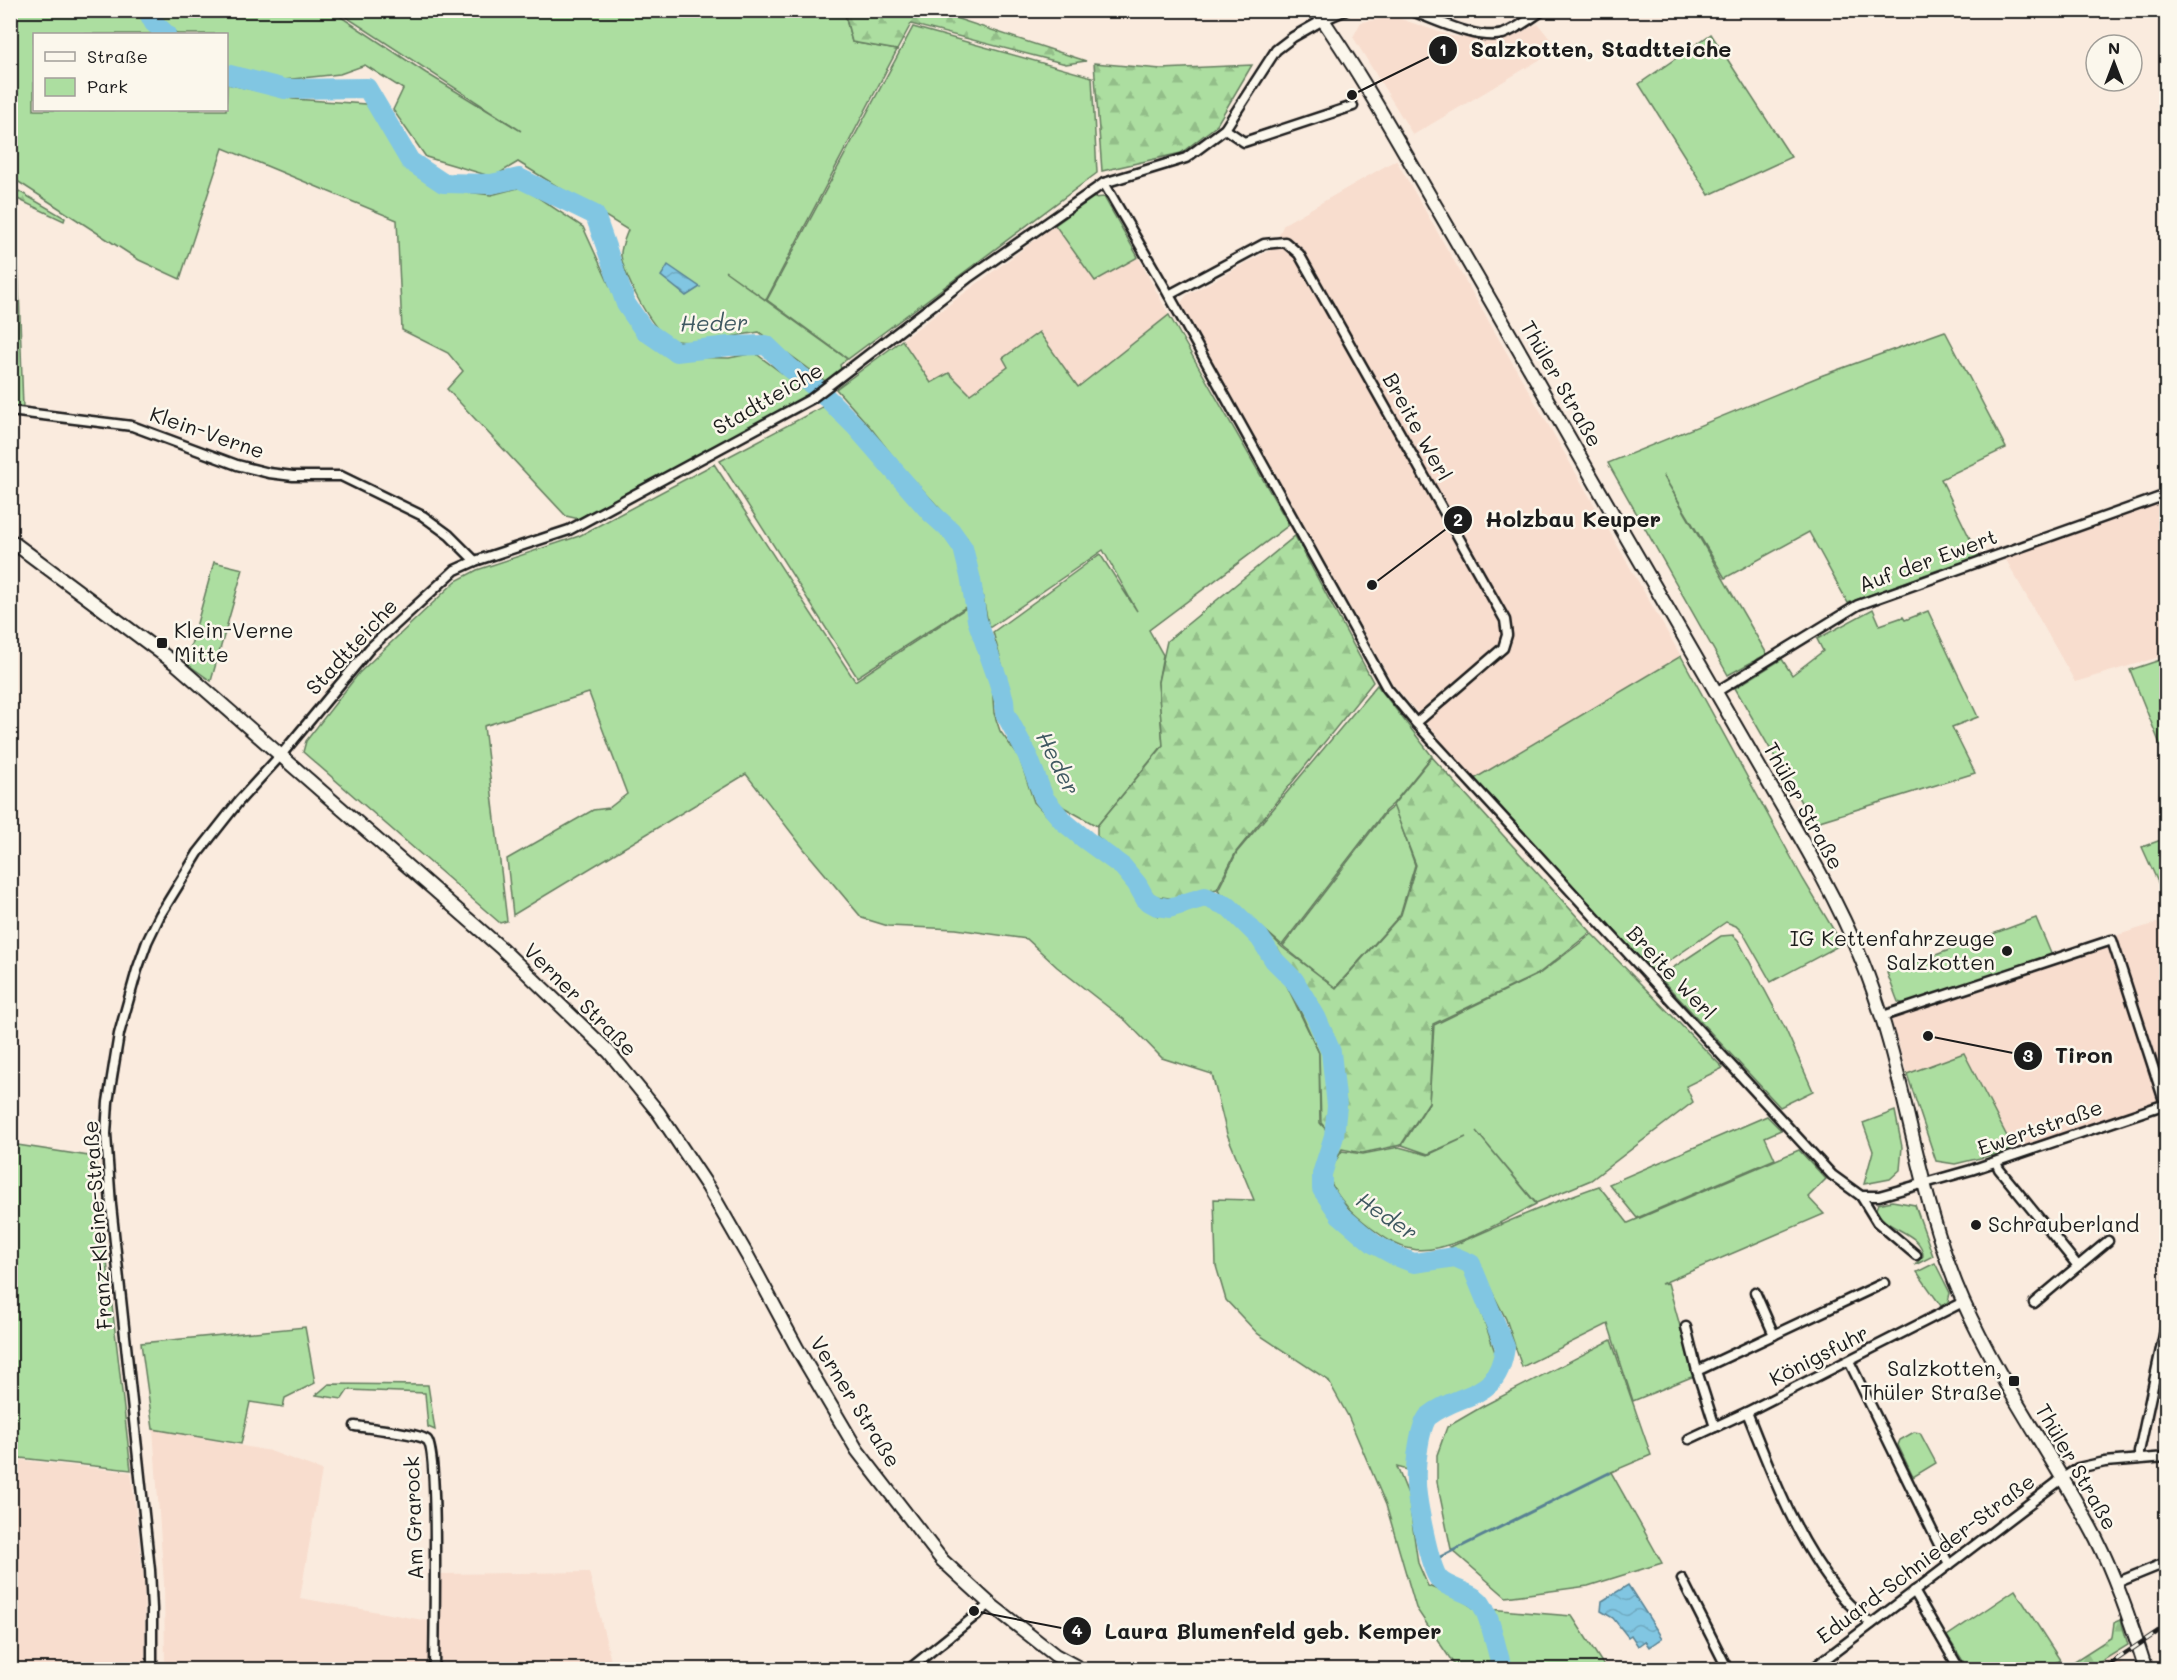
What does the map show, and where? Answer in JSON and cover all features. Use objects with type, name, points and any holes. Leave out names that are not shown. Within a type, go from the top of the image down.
[{"type":"main road","name":"Thüler Straße","points":[[1319,15],[1377,105],[1837,906],[1861,959],[1882,1016],[1923,1183],[1944,1255],[1993,1362],[2063,1478],[2097,1540],[2128,1612],[2146,1670]]},
{"type":"main road","name":"Verner Straße","points":[[10,540],[176,664],[501,948],[609,1052],[658,1112],[708,1187],[797,1348],[857,1450],[942,1560],[990,1604],[1055,1655],[1083,1670]]},
{"type":"street","name":"Stadtteiche","points":[[281,755],[370,648],[455,570],[475,561],[569,530],[811,399],[968,278],[1104,183],[1186,158],[1225,129],[1276,50],[1319,15],[1346,10]]},
{"type":"street","points":[[1409,10],[1474,33],[1501,34],[1520,26],[1543,10]]},
{"type":"street","points":[[1225,129],[1244,142],[1353,106]]},
{"type":"street","name":"Breite Werl","points":[[1104,183],[1169,295],[1387,688],[1416,723],[1832,1175],[1860,1196],[1877,1222],[1916,1255]]},
{"type":"street","name":"Breite Werl","points":[[1169,295],[1264,244],[1285,242],[1299,254],[1505,620],[1507,635],[1503,648],[1416,723]]},
{"type":"street","name":"Klein-Verne","points":[[10,411],[132,426],[237,465],[269,473],[293,476],[341,476],[423,516],[449,535],[475,561]]},
{"type":"street","name":"Auf der Ewert","points":[[1716,692],[1857,605],[2166,495]]},
{"type":"street","name":"Franz-Kleine-Straße","points":[[152,1670],[153,1629],[150,1570],[108,1167],[106,1134],[112,1068],[127,1002],[147,942],[160,915],[198,853],[239,801],[281,755]]},
{"type":"street","points":[[1882,1016],[2112,940],[2166,1106]]},
{"type":"street","name":"Ewertstraße","points":[[1923,1183],[1996,1162],[2166,1106]]},
{"type":"street","points":[[1996,1162],[1999,1169],[2078,1266]]},
{"type":"street","points":[[1860,1196],[1879,1196],[1923,1183]]},
{"type":"street","points":[[2034,1303],[2108,1241]]},
{"type":"street","points":[[1697,1371],[1884,1283]]},
{"type":"street","points":[[1755,1292],[1774,1335]]},
{"type":"street","name":"Königsfuhr","points":[[1689,1439],[1964,1302]]},
{"type":"street","points":[[2139,1459],[2166,1325]]},
{"type":"street","points":[[1686,1327],[1715,1427]]},
{"type":"street","points":[[1849,1361],[1949,1565]]},
{"type":"street","points":[[1747,1412],[1777,1488],[1814,1557],[1841,1596],[1870,1624]]},
{"type":"street","name":"Am Grarock","points":[[355,1426],[416,1436],[426,1440],[431,1446],[434,1485],[434,1670]]},
{"type":"street","name":"Eduard-Schnieder-Straße","points":[[1811,1670],[2078,1468],[2105,1462],[2166,1457]]},
{"type":"street","points":[[2116,1583],[2165,1563]]},
{"type":"street","points":[[1682,1579],[1728,1670]]},
{"type":"street","points":[[1914,1591],[1960,1670]]},
{"type":"street","points":[[908,1670],[990,1604]]},
{"type":"shaded area","points":[[1395,17],[1451,36],[1500,42],[1538,24],[1558,49],[1413,135],[1353,37],[1361,22]]},
{"type":"shaded area","points":[[1396,160],[1681,656],[1474,779],[1393,684],[1180,304],[1187,295],[1272,249],[1284,224]]},
{"type":"shaded area","points":[[1055,225],[1095,281],[1138,257],[1169,315],[1078,387],[1003,358],[1008,367],[970,394],[931,383],[902,340]]},
{"type":"shaded area","points":[[2166,499],[2166,655],[2075,682],[2005,558]]},
{"type":"shaded area","points":[[2166,920],[2166,1100],[2014,1150],[1964,1053],[1907,1074],[1891,1019],[2117,942],[2118,935]]},
{"type":"shaded area","points":[[153,1429],[270,1451],[322,1470],[300,1598],[440,1623],[439,1574],[589,1572],[613,1669],[165,1669],[164,1583]]},
{"type":"shaded area","points":[[11,1459],[131,1472],[144,1581],[144,1669],[11,1669]]},
{"type":"shaded area","points":[[2117,1652],[2123,1669],[2089,1670]]},
{"type":"green space","points":[[11,10],[139,11],[157,33],[33,33],[33,111],[228,111],[228,84],[293,99],[366,104],[408,166],[442,189],[491,195],[522,187],[583,227],[620,308],[640,336],[673,357],[729,358],[755,353],[810,394],[579,519],[566,516],[447,389],[463,371],[448,353],[402,330],[397,220],[223,148],[180,279],[139,260],[11,177]]},
{"type":"green space","points":[[155,11],[332,11],[426,73],[521,131],[337,11],[844,11],[852,42],[897,50],[766,300],[725,271],[847,359],[840,365],[842,372],[828,383],[759,332],[691,342],[672,340],[664,335],[640,303],[623,265],[621,253],[628,230],[518,162],[493,177],[426,157],[393,110],[403,89],[365,65],[340,74],[283,80],[228,66],[228,33],[176,33]]},
{"type":"green space","points":[[844,11],[934,11],[1086,61],[1066,64],[911,24],[897,50],[852,42]]},
{"type":"green space","points":[[913,27],[1092,77],[1097,173],[848,359],[767,300]]},
{"type":"green space","points":[[1711,34],[1791,157],[1709,195],[1639,84]]},
{"type":"green space","points":[[1094,63],[1161,69],[1252,65],[1216,126],[1181,153],[1102,171]]},
{"type":"green space","points":[[10,186],[65,218],[64,221],[11,196]]},
{"type":"green space","points":[[10,197],[16,198],[23,408],[11,406]]},
{"type":"green space","points":[[1104,197],[1138,257],[1095,281],[1055,225],[1093,198]]},
{"type":"green space","points":[[1169,315],[1289,525],[1149,630],[1163,655],[1158,682],[1163,745],[1097,826],[1065,808],[1051,797],[1034,754],[1012,714],[993,632],[1100,554],[1137,611],[1103,550],[989,628],[979,578],[967,538],[899,464],[836,389],[902,340],[931,383],[949,373],[970,394],[1008,367],[1003,358],[1039,332],[1078,387]]},
{"type":"green space","points":[[1945,331],[2006,448],[1941,479],[1979,557],[1848,603],[1809,532],[1725,578],[1663,475],[1767,654],[1728,675],[1608,463],[1823,375]]},
{"type":"green space","points":[[824,406],[852,433],[926,517],[949,538],[958,551],[966,581],[969,605],[857,677],[720,461]]},
{"type":"green space","points":[[714,464],[855,681],[969,606],[970,618],[992,683],[994,713],[1000,731],[1019,757],[1034,802],[1061,830],[1118,871],[1144,908],[1158,916],[1205,904],[1225,912],[1253,940],[1286,984],[1319,1053],[1320,1123],[1328,1132],[1316,1172],[1316,1189],[1335,1218],[1368,1248],[1413,1268],[1454,1262],[1466,1268],[1498,1361],[1487,1377],[1420,1415],[1408,1470],[1397,1467],[1408,1494],[1418,1563],[1428,1586],[1462,1600],[1477,1613],[1488,1636],[1496,1669],[1457,1669],[1416,1608],[1386,1505],[1348,1416],[1328,1380],[1258,1334],[1226,1300],[1216,1266],[1214,1199],[1254,1200],[1227,1134],[1212,1074],[1162,1058],[1126,1021],[1057,967],[1027,939],[956,929],[888,926],[862,918],[804,849],[746,774],[513,915],[507,859],[593,810],[609,808],[627,794],[589,693],[484,726],[507,921],[500,923],[303,752],[306,741],[359,673],[456,581],[477,570],[579,536]]},
{"type":"green space","points":[[1295,536],[1373,682],[1236,852],[1217,889],[1176,899],[1155,896],[1131,867],[1097,836],[1097,826],[1163,746],[1158,682],[1167,641]]},
{"type":"green space","points":[[214,562],[243,569],[211,681],[186,663]]},
{"type":"green space","points":[[1873,609],[1880,625],[1903,617],[1905,620],[1928,611],[1978,717],[1952,727],[1975,773],[1813,823],[1735,688],[1782,659],[1792,675],[1823,651],[1817,639]]},
{"type":"green space","points":[[1681,656],[1803,879],[1842,944],[1771,982],[1743,933],[1736,926],[1726,922],[1653,972],[1474,779]]},
{"type":"green space","points":[[2166,658],[2166,759],[2130,670]]},
{"type":"green space","points":[[1377,685],[1432,756],[1385,811],[1282,945],[1218,890],[1237,852]]},
{"type":"green space","points":[[1432,757],[1591,932],[1538,974],[1433,1024],[1429,1102],[1401,1145],[1362,1153],[1342,1149],[1328,1173],[1318,1170],[1329,1132],[1321,1123],[1319,1053],[1267,932],[1282,947],[1336,988],[1401,915],[1416,865],[1393,805]]},
{"type":"green space","points":[[1394,806],[1415,865],[1400,915],[1335,988],[1283,946],[1385,813]]},
{"type":"green space","points":[[2166,838],[2166,900],[2142,847]]},
{"type":"green space","points":[[2036,918],[2052,956],[1905,1004],[1898,1002],[1887,973]]},
{"type":"green space","points":[[1592,934],[1723,1068],[1686,1086],[1693,1102],[1591,1180],[1536,1203],[1476,1131],[1536,1204],[1475,1235],[1441,1247],[1426,1250],[1412,1249],[1390,1241],[1350,1210],[1334,1189],[1330,1178],[1331,1172],[1342,1151],[1363,1154],[1399,1147],[1428,1155],[1466,1137],[1428,1154],[1402,1145],[1429,1103],[1434,1025],[1539,974]]},
{"type":"green space","points":[[1733,935],[1738,940],[1785,1028],[1813,1091],[1780,1107],[1659,977],[1721,936]]},
{"type":"green space","points":[[1964,1053],[2014,1150],[1955,1164],[1936,1161],[1907,1074]]},
{"type":"green space","points":[[1895,1111],[1902,1147],[1900,1170],[1890,1179],[1864,1184],[1873,1151],[1863,1123]]},
{"type":"green space","points":[[1767,1116],[1781,1130],[1765,1137],[1775,1159],[1637,1218],[1609,1184]]},
{"type":"green space","points":[[11,1144],[95,1157],[131,1470],[11,1457]]},
{"type":"green space","points":[[1799,1150],[1826,1179],[1808,1197],[1824,1214],[1661,1284],[1668,1283],[1694,1376],[1633,1401],[1608,1324],[1522,1367],[1506,1319],[1474,1257],[1450,1247],[1599,1186],[1628,1223]]},
{"type":"green space","points":[[1892,1201],[1915,1205],[1933,1256],[1915,1265],[1923,1256],[1919,1244],[1915,1239],[1885,1221],[1875,1211],[1878,1204]]},
{"type":"green space","points":[[1935,1263],[1950,1293],[1948,1302],[1941,1306],[1917,1272]]},
{"type":"green space","points":[[305,1327],[315,1383],[285,1398],[283,1407],[250,1402],[241,1444],[153,1429],[141,1343]]},
{"type":"green space","points":[[1611,1340],[1651,1455],[1611,1472],[1662,1563],[1588,1586],[1506,1597],[1451,1549],[1437,1482],[1437,1455],[1447,1427]]},
{"type":"green space","points":[[329,1384],[428,1385],[435,1430],[428,1427],[425,1393],[348,1390],[342,1399],[316,1395]]},
{"type":"green space","points":[[1914,1432],[1920,1433],[1936,1463],[1913,1477],[1898,1445],[1900,1440]]},
{"type":"green space","points":[[2015,1590],[2060,1660],[2045,1669],[1968,1669],[1947,1636]]},
{"type":"green space","points":[[1488,1609],[1572,1616],[1606,1669],[1508,1669],[1494,1620]]},
{"type":"green space","points":[[2121,1620],[2128,1645],[2089,1669],[2062,1669],[2112,1637],[2114,1623]]},
{"type":"water","points":[[668,265],[700,287],[686,296],[661,276]]},
{"type":"water","points":[[1628,1585],[1662,1638],[1649,1647],[1645,1641],[1638,1646],[1631,1635],[1628,1637],[1613,1618],[1601,1611],[1602,1601]]},
{"type":"waterway","name":"Heder","points":[[147,10],[154,23],[165,33]]},
{"type":"waterway","name":"Heder","points":[[228,75],[285,89],[367,88],[410,161],[443,183],[491,184],[519,178],[595,215],[626,304],[644,330],[676,352],[729,346],[766,345],[790,368],[818,389],[856,427],[931,513],[951,531],[963,548],[977,620],[998,680],[1005,713],[1027,754],[1044,798],[1063,821],[1123,867],[1146,900],[1157,906],[1169,908],[1205,897],[1229,907],[1260,938],[1274,960],[1294,980],[1316,1017],[1331,1052],[1337,1106],[1334,1136],[1322,1174],[1322,1189],[1340,1215],[1374,1244],[1396,1256],[1414,1263],[1455,1257],[1471,1264],[1505,1347],[1501,1365],[1495,1378],[1486,1386],[1429,1416],[1420,1437],[1417,1457],[1417,1490],[1424,1532],[1435,1572],[1442,1582],[1479,1601],[1490,1624],[1503,1670]]},
{"type":"waterway","points":[[1430,1562],[1609,1473]]},
{"type":"railway","points":[[2101,1670],[2166,1626]]},
{"type":"place","name":"Salzkotten, Stadtteiche","points":[[1352,95]]},
{"type":"place","name":"Holzbau Keuper","points":[[1372,585]]},
{"type":"place","name":"Klein-Verne Mitte","points":[[162,643]]},
{"type":"place","name":"IG Kettenfahrzeuge Salzkotten","points":[[2007,951]]},
{"type":"place","name":"Tiron","points":[[1928,1036]]},
{"type":"place","name":"Schrauberland","points":[[1976,1225]]},
{"type":"place","name":"Salzkotten, Thüler Straße","points":[[2014,1381]]},
{"type":"place","name":"Laura Blumenfeld geb. Kemper","points":[[974,1611]]}]
